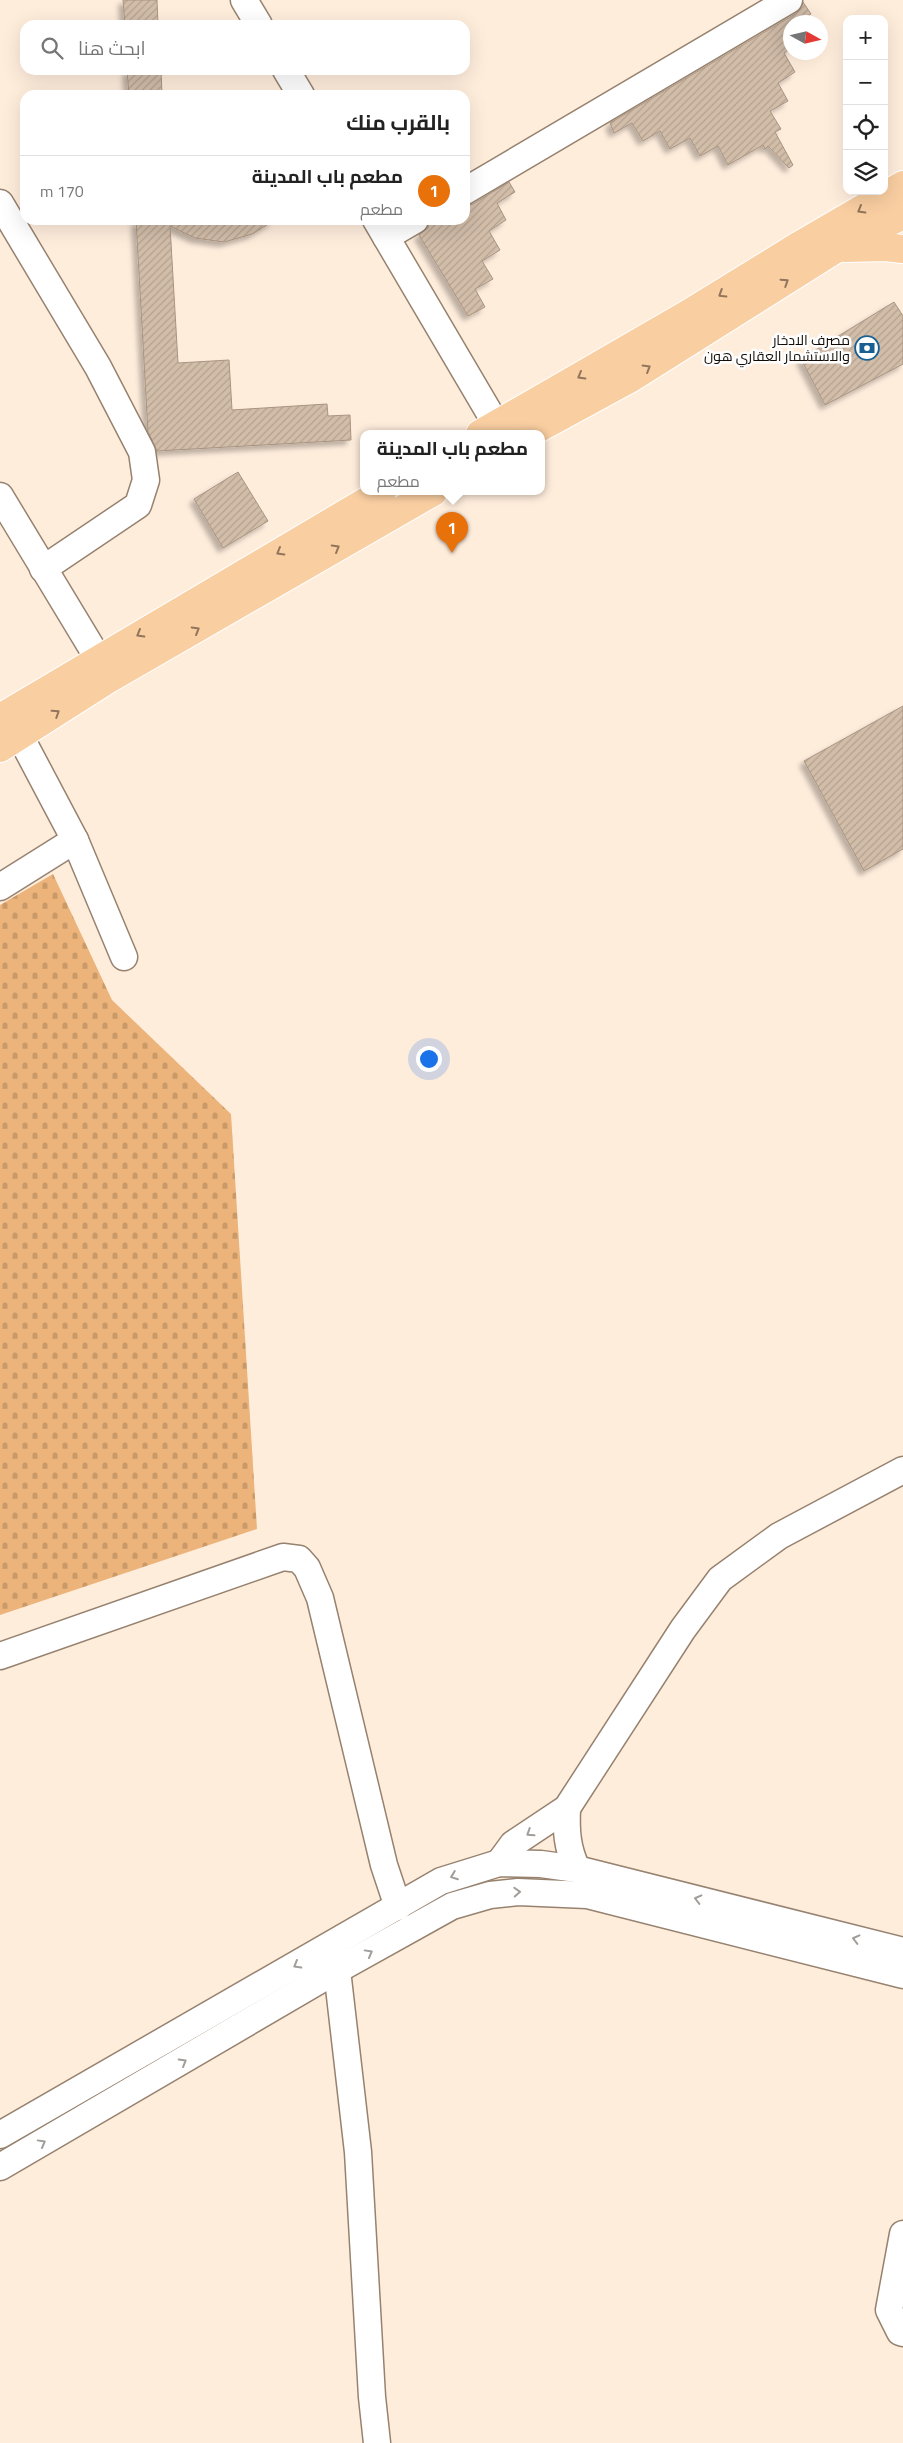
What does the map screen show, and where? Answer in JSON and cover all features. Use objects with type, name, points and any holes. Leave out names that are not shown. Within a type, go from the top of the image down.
[{"type":"main road","points":[[495,430],[800,245],[902,189]]},
{"type":"main road","points":[[535,430],[648,368],[839,247],[903,215]]},
{"type":"main road","points":[[839,247],[903,249]]},
{"type":"main road","points":[[10,742],[104,669],[377,495]]},
{"type":"main road","points":[[0,718],[104,669],[427,495]]},
{"type":"street","points":[[244,0],[256,20]]},
{"type":"street","points":[[470,187],[789,0]]},
{"type":"street","points":[[289,75],[298,90]]},
{"type":"street","points":[[0,203],[98,367],[142,452],[146,480],[138,504],[43,569]]},
{"type":"street","points":[[394,225],[381,228],[492,430]]},
{"type":"street","points":[[0,496],[104,669]]},
{"type":"street","points":[[10,742],[75,840],[124,957]]},
{"type":"street","points":[[0,887],[75,840]]},
{"type":"street","points":[[499,1863],[513,1844],[567,1808],[683,1629],[720,1579],[779,1536],[903,1470]]},
{"type":"street","points":[[0,1656],[283,1557],[299,1559],[307,1568],[320,1598],[384,1865],[398,1907]]},
{"type":"street","points":[[567,1808],[566,1835],[570,1854],[577,1869]]},
{"type":"street","points":[[0,2135],[441,1881],[499,1863],[541,1864],[577,1869],[903,1951]]},
{"type":"street","points":[[0,2167],[338,1970],[452,1906],[490,1895],[526,1892],[587,1895],[903,1974]]},
{"type":"street","points":[[331,1945],[338,1970],[358,2152],[372,2397],[377,2443]]},
{"type":"street","points":[[903,2234],[889,2310],[900,2332],[903,2333]]},
{"type":"green space","points":[[53,874],[112,1000],[231,1114],[257,1529],[0,1615],[0,905]]},
{"type":"building","points":[[123,0],[157,0],[158,20],[125,20]]},
{"type":"building","points":[[803,2],[811,14],[794,15],[797,13]]},
{"type":"building","points":[[783,21],[783,60],[788,60],[795,72],[778,83],[788,101],[770,111],[781,129],[775,132],[793,165],[789,168],[768,146],[765,149],[763,145],[728,165],[718,146],[700,156],[690,138],[670,149],[660,131],[643,141],[632,123],[614,133],[610,123]]},
{"type":"building","points":[[127,75],[161,75],[162,90],[129,90]]},
{"type":"building","points":[[509,182],[515,192],[497,203],[506,220],[489,231],[500,250],[482,261],[493,279],[475,289],[485,307],[468,316],[419,235],[428,228],[429,225],[470,225],[470,205]]},
{"type":"building","points":[[136,225],[267,225],[252,234],[224,242],[195,238],[170,226],[178,363],[229,360],[232,410],[327,404],[328,416],[350,415],[351,440],[157,451],[148,432]]},
{"type":"building","points":[[894,302],[903,316],[903,364],[825,405],[801,359]]},
{"type":"building","points":[[238,472],[268,521],[223,548],[194,499]]},
{"type":"building","points":[[903,706],[903,849],[864,871],[804,761]]},
{"type":"place","name":"مصرف الادخار والاستشمار العقاري هون","points":[[867,348]]},
{"type":"place","name":"مطعم باب المدينة","points":[[452,553]]}]
